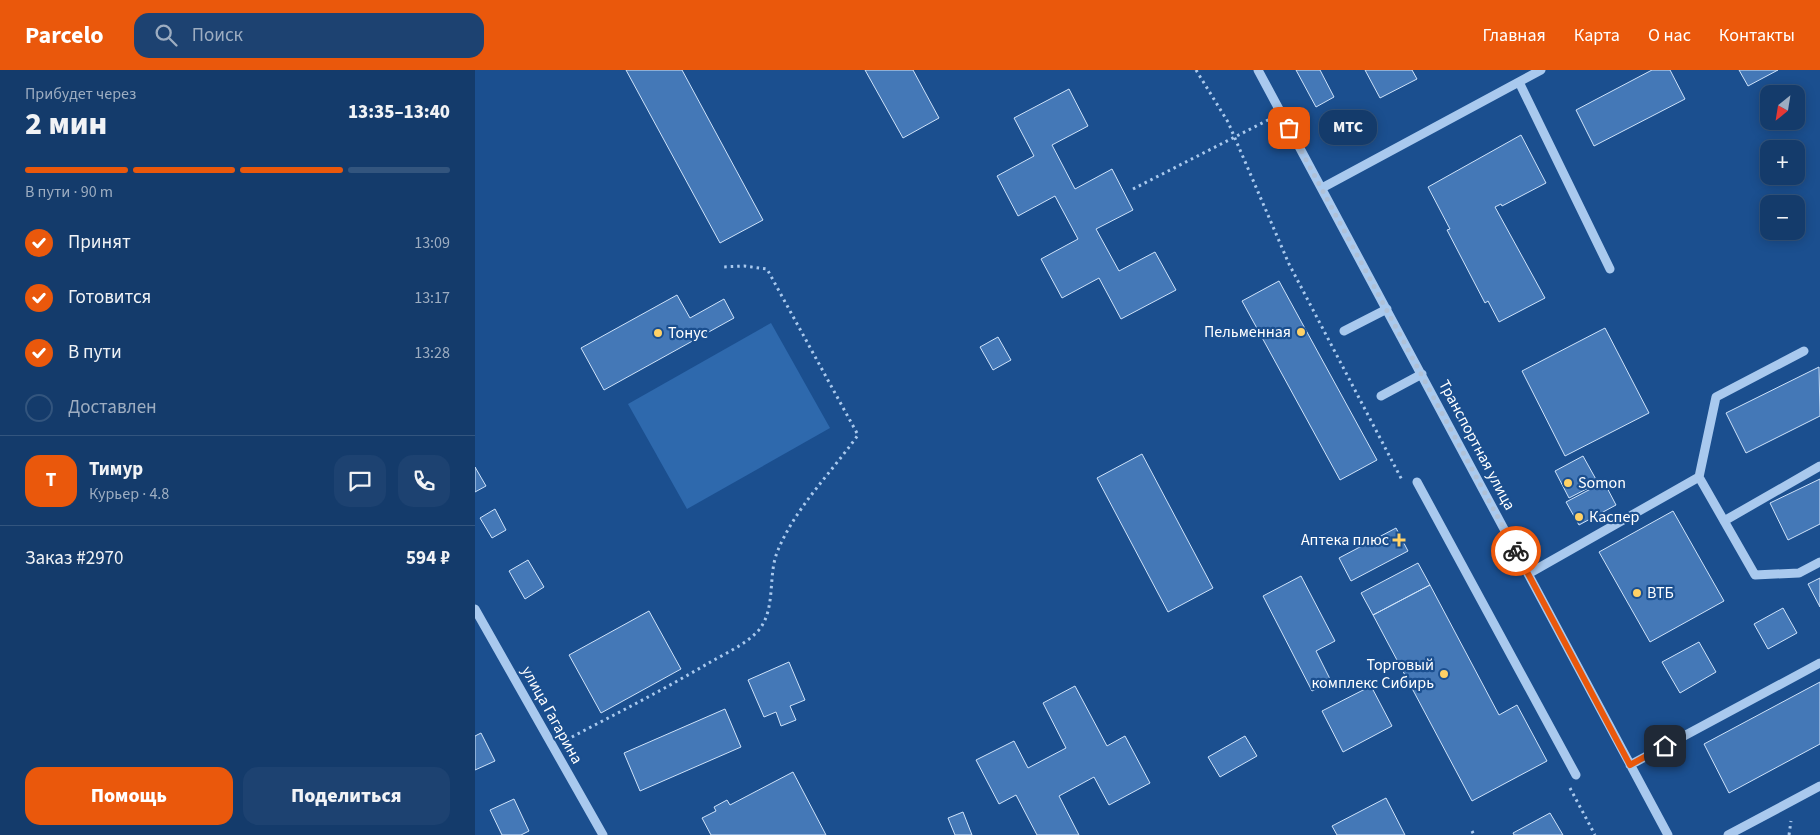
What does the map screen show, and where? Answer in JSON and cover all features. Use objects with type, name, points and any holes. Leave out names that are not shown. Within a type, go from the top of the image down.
[{"type":"street","name":"Транспортная улица","points":[[1258,70],[1668,835]]},
{"type":"street","points":[[1322,188],[1541,70]]},
{"type":"street","points":[[1519,82],[1610,269]]},
{"type":"street","points":[[1344,331],[1387,309]]},
{"type":"street","points":[[1804,351],[1716,397],[1699,477],[1755,575],[1799,572],[1820,562]]},
{"type":"street","points":[[1381,396],[1422,374]]},
{"type":"street","points":[[1724,521],[1820,466]]},
{"type":"street","points":[[1528,574],[1699,477]]},
{"type":"street","points":[[1417,482],[1576,775]]},
{"type":"street","name":"улица Гагарина","points":[[475,609],[603,835]]},
{"type":"street","points":[[1630,765],[1820,662]]},
{"type":"street","points":[[1728,835],[1820,786]]},
{"type":"path","points":[[1196,70],[1228,122],[1289,264],[1406,487]]},
{"type":"path","points":[[1133,189],[1281,114]]},
{"type":"path","points":[[553,748],[666,688],[742,643],[758,631],[766,618],[777,552],[787,531],[818,485],[858,435],[767,269],[744,266],[722,267]]},
{"type":"path","points":[[1566,780],[1595,835]]},
{"type":"path","points":[[1789,835],[1791,821]]},
{"type":"shaded area","points":[[771,323],[830,428],[687,509],[628,404]]},
{"type":"building","points":[[626,70],[682,70],[763,220],[720,243]]},
{"type":"building","points":[[865,70],[913,70],[939,118],[903,138]]},
{"type":"building","points":[[1296,70],[1320,70],[1334,97],[1316,107]]},
{"type":"building","points":[[1365,70],[1412,70],[1417,79],[1380,98]]},
{"type":"building","points":[[1652,70],[1670,70],[1685,99],[1594,146],[1576,110]]},
{"type":"building","points":[[1739,70],[1778,70],[1748,86]]},
{"type":"building","points":[[1069,89],[1088,126],[1052,145],[1075,189],[1112,169],[1133,210],[1096,229],[1119,271],[1155,252],[1176,290],[1121,319],[1099,278],[1062,298],[1041,259],[1078,239],[1055,196],[1018,216],[997,176],[1034,156],[1014,118]]},
{"type":"building","points":[[1521,135],[1546,183],[1502,206],[1501,204],[1495,207],[1545,298],[1499,322],[1488,301],[1485,303],[1447,230],[1450,229],[1428,187]]},
{"type":"building","points":[[1279,281],[1377,460],[1340,480],[1242,301]]},
{"type":"building","name":"Тонус","points":[[677,295],[690,318],[724,299],[734,318],[604,390],[581,348]]},
{"type":"building","points":[[1605,328],[1649,413],[1565,456],[1522,371]]},
{"type":"building","points":[[998,337],[1011,360],[993,370],[980,347]]},
{"type":"building","points":[[1819,367],[1820,416],[1746,453],[1726,413]]},
{"type":"building","points":[[1142,454],[1213,588],[1168,612],[1097,478]]},
{"type":"building","points":[[1583,456],[1598,483],[1569,498],[1555,471]]},
{"type":"building","points":[[475,467],[486,486],[475,492]]},
{"type":"building","points":[[1820,479],[1820,524],[1788,540],[1770,503]]},
{"type":"building","points":[[1604,482],[1616,505],[1579,525],[1566,502]]},
{"type":"building","points":[[495,509],[506,530],[492,538],[480,518]]},
{"type":"building","points":[[1673,511],[1724,601],[1650,642],[1599,552]]},
{"type":"building","points":[[1396,528],[1408,551],[1351,581],[1339,558]]},
{"type":"building","points":[[528,560],[544,587],[525,599],[509,571]]},
{"type":"building","points":[[1418,563],[1430,585],[1373,615],[1361,593]]},
{"type":"building","points":[[1301,576],[1335,641],[1316,651],[1331,681],[1312,691],[1263,596]]},
{"type":"building","points":[[1820,578],[1820,607],[1808,584]]},
{"type":"building","points":[[1430,585],[1499,715],[1517,705],[1547,761],[1472,801],[1373,615]]},
{"type":"building","points":[[1783,608],[1797,633],[1768,649],[1754,624]]},
{"type":"building","points":[[649,611],[681,669],[601,713],[569,655]]},
{"type":"building","points":[[1699,642],[1716,672],[1680,693],[1662,662]]},
{"type":"building","points":[[789,662],[805,700],[790,706],[796,720],[781,726],[776,712],[764,717],[748,680]]},
{"type":"building","points":[[1820,682],[1820,744],[1729,793],[1704,744]]},
{"type":"building","points":[[1075,686],[1107,746],[1125,736],[1150,783],[1109,805],[1094,777],[1059,796],[1079,835],[1037,835],[1016,795],[999,804],[976,760],[1014,741],[1028,768],[1066,748],[1043,703]]},
{"type":"building","points":[[1371,686],[1392,726],[1343,752],[1322,711]]},
{"type":"building","points":[[725,709],[741,747],[640,791],[624,753]]},
{"type":"building","points":[[481,733],[495,761],[475,770],[475,736]]},
{"type":"building","points":[[1245,736],[1257,756],[1220,777],[1208,757]]},
{"type":"building","points":[[793,772],[826,835],[711,835],[702,818],[716,811],[714,807],[727,800],[730,805]]},
{"type":"building","points":[[1386,798],[1405,835],[1337,835],[1332,826]]},
{"type":"building","points":[[514,799],[529,831],[521,835],[502,835],[490,810]]},
{"type":"building","points":[[963,812],[972,835],[955,835],[948,818]]},
{"type":"building","points":[[1550,813],[1563,835],[1514,835],[1513,833]]},
{"type":"way so far","points":[[1289,128],[1516,551]]},
{"type":"place","name":"МТС","points":[[1289,128]]},
{"type":"place","name":"Пельменная","points":[[1301,332]]},
{"type":"place","name":"Тонус","points":[[658,333]]},
{"type":"place","name":"Somon","points":[[1568,483]]},
{"type":"place","name":"Каспер","points":[[1579,517]]},
{"type":"place","name":"Аптека плюс","points":[[1399,540]]},
{"type":"place","name":"ВТБ","points":[[1637,593]]},
{"type":"place","name":"Торговый комплекс Сибирь","points":[[1444,674]]},
{"type":"route","points":[[1516,551],[1630,765],[1665,746]]}]
